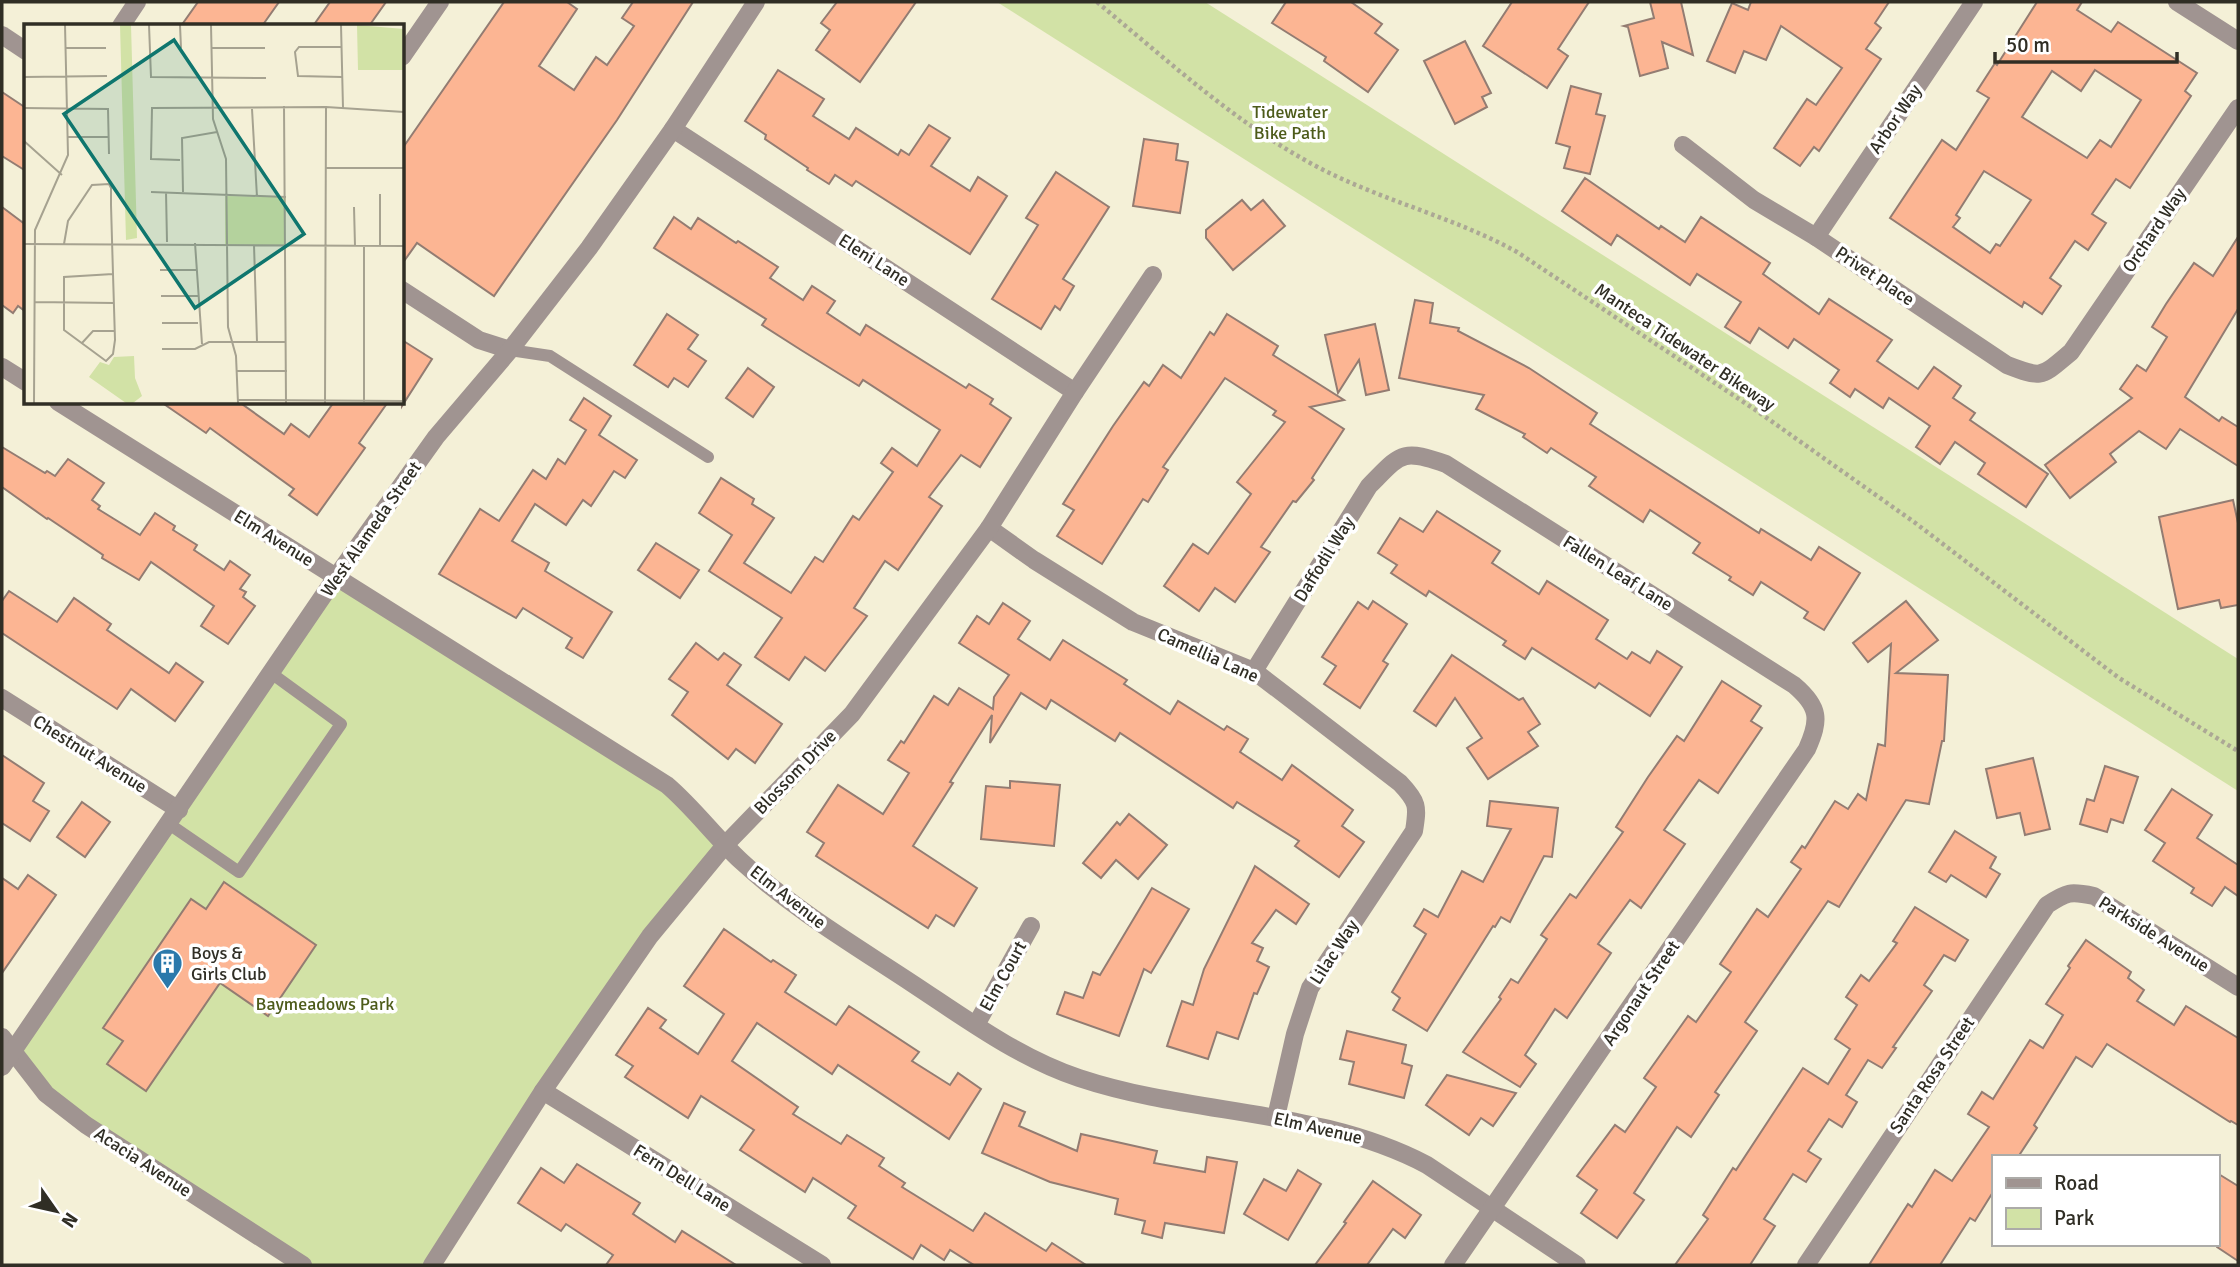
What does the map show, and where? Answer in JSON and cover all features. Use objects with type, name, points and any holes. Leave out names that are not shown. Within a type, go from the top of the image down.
[{"type":"street","points":[[122,24],[137,2]]},
{"type":"street","points":[[404,54],[440,2]]},
{"type":"street","name":"West Alameda Street","points":[[2,1067],[7,1044],[174,817],[336,577],[436,437],[510,350],[590,248],[756,2]]},
{"type":"street","name":"Arbor Way","points":[[1816,237],[1974,2]]},
{"type":"street","points":[[2177,2],[2238,41]]},
{"type":"street","points":[[2,36],[24,50]]},
{"type":"street","name":"Orchard Way","points":[[2071,352],[2238,108]]},
{"type":"street","name":"Eleni Lane","points":[[673,128],[1075,392]]},
{"type":"street","name":"Privet Place","points":[[1683,145],[1754,200],[1816,237],[2007,365],[2033,375],[2045,373],[2071,352]]},
{"type":"street","name":"Blossom Drive","points":[[432,1265],[543,1091],[650,936],[726,844],[852,713],[989,528],[1153,275]]},
{"type":"street","points":[[404,291],[479,340],[510,350]]},
{"type":"street","points":[[2,367],[24,381]]},
{"type":"street","name":"Elm Avenue","points":[[61,404],[667,785],[689,804],[739,859],[794,906],[1017,1051],[1077,1077],[1125,1090],[1355,1134],[1407,1154],[1427,1165],[1577,1265]]},
{"type":"street","name":"Fallen Leaf Lane","points":[[1405,456],[1419,454],[1446,464],[1794,685],[1807,696],[1816,716]]},
{"type":"street","name":"Daffodil Way","points":[[1254,671],[1369,486],[1393,462],[1405,456]]},
{"type":"street","name":"Camellia Lane","points":[[989,528],[1034,560],[1133,622],[1254,671],[1412,795],[1418,807],[1414,831],[1408,840]]},
{"type":"street","name":"Chestnut Avenue","points":[[2,698],[174,817]]},
{"type":"street","name":"Argonaut Street","points":[[1453,1265],[1807,749],[1816,727],[1816,716]]},
{"type":"street","name":"Lilac Way","points":[[1276,1118],[1295,1034],[1310,988],[1408,840]]},
{"type":"street","name":"Parkside Avenue","points":[[2066,893],[2094,896],[2238,987]]},
{"type":"street","name":"Santa Rosa Street","points":[[1805,1265],[2047,905],[2066,893]]},
{"type":"street","name":"Elm Court","points":[[976,1026],[1031,926]]},
{"type":"street","name":"Acacia Avenue","points":[[7,1044],[46,1094],[86,1125],[303,1265]]},
{"type":"street","name":"Fern Dell Lane","points":[[543,1091],[822,1265]]},
{"type":"lane","points":[[510,350],[550,356],[708,457]]},
{"type":"lane","points":[[174,817],[239,872],[341,724],[271,673]]},
{"type":"path","name":"Manteca Tidewater Bikeway","points":[[1097,2],[1211,97],[1259,132],[1311,164],[1353,185],[1482,233],[1540,267],[1768,419],[1914,522],[2119,678],[2238,751]]},
{"type":"green space","name":"Tidewater Bike Path","points":[[997,2],[1205,2],[2238,659],[2238,791]]},
{"type":"green space","name":"Baymeadows Park","points":[[336,577],[667,785],[726,844],[650,936],[432,1265],[303,1265],[86,1125],[12,1052]]},
{"type":"building","points":[[198,2],[279,2],[263,24],[182,24]]},
{"type":"building","points":[[330,2],[386,2],[370,24],[314,24]]},
{"type":"building","points":[[504,2],[567,2],[577,9],[539,66],[574,90],[596,57],[607,65],[634,26],[622,18],[633,2],[693,2],[617,120],[494,296],[417,243],[404,261],[404,146]]},
{"type":"building","points":[[837,2],[916,2],[860,82],[816,50],[830,30],[821,23]]},
{"type":"building","points":[[1286,2],[1351,2],[1382,24],[1375,33],[1398,50],[1368,92],[1324,61],[1326,57],[1272,23]]},
{"type":"building","points":[[1512,2],[1589,2],[1558,49],[1568,56],[1547,88],[1483,46]]},
{"type":"building","points":[[1650,2],[1681,2],[1693,55],[1662,42],[1668,68],[1640,76],[1628,27],[1624,26],[1654,18]]},
{"type":"building","points":[[1751,2],[1889,2],[1875,23],[1881,28],[1866,49],[1881,59],[1819,151],[1814,147],[1800,166],[1774,148],[1807,99],[1816,105],[1842,68],[1781,26],[1766,60],[1744,51],[1735,73],[1707,61],[1732,3],[1748,10]]},
{"type":"building","points":[[2037,2],[2082,2],[2077,10],[2111,32],[2118,22],[2197,73],[2185,91],[2191,96],[2130,188],[2116,179],[2092,214],[2106,223],[2088,250],[2075,241],[2050,278],[2061,286],[2042,314],[2024,302],[2022,307],[1890,218],[1942,140],[1956,150],[1989,98],[1977,91],[1995,63],[1997,65]],"holes":[[[2095,70],[2141,100],[2111,147],[2100,140],[2087,158],[2022,117],[2052,71],[2081,91]],[[1984,171],[2031,200],[2000,246],[1996,244],[1990,253],[1953,227],[1960,218],[1956,215]]]},
{"type":"building","points":[[1465,41],[1491,93],[1482,97],[1487,107],[1455,124],[1424,61]]},
{"type":"building","points":[[778,70],[824,99],[813,116],[849,139],[856,128],[898,155],[901,150],[909,155],[929,125],[950,138],[931,166],[970,191],[978,177],[1007,196],[970,254],[856,181],[852,186],[835,175],[829,184],[765,139],[766,135],[745,121]]},
{"type":"building","points":[[1571,86],[1601,94],[1596,114],[1605,116],[1590,174],[1564,168],[1570,147],[1556,143]]},
{"type":"building","points":[[2,92],[24,107],[24,170],[2,156]]},
{"type":"building","points":[[1144,139],[1178,144],[1176,160],[1188,162],[1180,213],[1133,206]]},
{"type":"building","points":[[1056,172],[1109,207],[1063,279],[1074,286],[1060,310],[1055,306],[1041,329],[992,299],[1038,225],[1026,218]]},
{"type":"building","points":[[1585,178],[1659,229],[1661,226],[1685,242],[1701,217],[1770,263],[1763,274],[1819,314],[1829,299],[1892,340],[1877,361],[1918,389],[1934,367],[1961,386],[1953,398],[1975,413],[1970,420],[2048,474],[2026,507],[1978,474],[1985,463],[1955,442],[1940,464],[1916,447],[1930,426],[1889,398],[1883,408],[1855,389],[1850,397],[1830,383],[1839,370],[1794,339],[1788,348],[1759,328],[1750,343],[1725,327],[1741,302],[1697,274],[1690,285],[1617,235],[1611,245],[1562,211]]},
{"type":"building","points":[[1242,200],[1251,210],[1263,200],[1285,226],[1233,270],[1206,238],[1206,230]]},
{"type":"building","points":[[2,207],[24,224],[24,310],[18,306],[13,313],[2,305]]},
{"type":"building","points":[[674,217],[691,229],[698,218],[736,243],[738,241],[778,267],[770,278],[803,300],[812,286],[835,301],[827,313],[860,335],[866,325],[966,388],[969,384],[993,399],[990,404],[1011,418],[980,467],[961,455],[929,497],[942,506],[898,570],[885,561],[854,608],[867,616],[825,671],[805,657],[789,680],[755,657],[782,618],[709,571],[732,535],[699,513],[721,478],[754,499],[752,504],[774,518],[744,563],[791,593],[815,557],[823,562],[853,516],[859,520],[893,472],[881,463],[892,448],[917,466],[940,430],[863,380],[859,386],[801,350],[762,325],[766,319],[654,248]]},
{"type":"building","points":[[2238,237],[2238,309],[2185,397],[2219,421],[2222,417],[2238,427],[2238,466],[2180,429],[2166,449],[2139,431],[2110,454],[2116,462],[2070,498],[2045,465],[2132,398],[2120,389],[2137,365],[2146,371],[2167,337],[2152,327],[2166,304],[2194,263],[2213,276]]},
{"type":"building","points":[[1415,300],[1433,303],[1430,323],[1459,328],[1458,331],[1529,368],[1597,413],[1590,424],[1759,533],[1761,529],[1811,560],[1819,547],[1860,573],[1824,630],[1804,618],[1808,612],[1761,582],[1753,595],[1729,580],[1731,577],[1693,553],[1700,543],[1650,510],[1643,522],[1589,486],[1596,477],[1551,448],[1547,453],[1523,437],[1525,434],[1476,409],[1484,395],[1399,378]]},
{"type":"building","points":[[667,314],[698,335],[688,349],[706,361],[688,387],[674,378],[668,387],[634,365]]},
{"type":"building","points":[[1227,314],[1278,346],[1273,355],[1344,400],[1310,407],[1344,429],[1312,478],[1314,480],[1296,502],[1293,501],[1261,547],[1270,552],[1235,602],[1215,588],[1199,611],[1164,586],[1193,544],[1208,554],[1251,494],[1237,482],[1285,422],[1273,415],[1276,411],[1225,378],[1163,467],[1168,470],[1148,502],[1143,499],[1102,564],[1057,536],[1074,510],[1063,504],[1144,382],[1149,386],[1163,365],[1181,378],[1210,332],[1214,335]]},
{"type":"building","points":[[1375,324],[1389,390],[1366,395],[1359,360],[1338,393],[1325,335]]},
{"type":"building","points":[[404,341],[432,359],[404,403]]},
{"type":"building","points":[[748,368],[774,387],[753,417],[726,398]]},
{"type":"building","points":[[584,398],[611,416],[599,435],[637,460],[625,478],[614,471],[591,506],[583,500],[566,525],[535,504],[512,541],[549,563],[545,571],[612,612],[583,658],[566,648],[572,638],[523,608],[516,618],[439,574],[480,509],[499,521],[533,470],[546,479],[558,459],[565,464],[586,430],[570,420]]},
{"type":"building","points":[[164,404],[242,404],[284,434],[291,424],[309,437],[333,404],[387,404],[359,443],[365,448],[317,515],[289,495],[294,489],[210,428],[206,433]]},
{"type":"building","points":[[2,447],[45,473],[47,471],[55,476],[68,459],[104,483],[92,500],[100,506],[98,509],[140,535],[155,513],[175,526],[173,530],[197,545],[194,550],[224,570],[230,561],[250,575],[240,589],[246,592],[243,597],[255,606],[228,644],[201,626],[214,606],[151,562],[139,580],[102,558],[103,555],[2,487]]},
{"type":"building","points":[[2233,500],[2238,523],[2238,605],[2221,608],[2219,600],[2178,609],[2159,517]]},
{"type":"building","points":[[1437,511],[1500,551],[1492,563],[1539,594],[1547,581],[1608,620],[1596,639],[1627,659],[1632,652],[1650,663],[1657,651],[1682,667],[1650,716],[1599,683],[1595,688],[1532,648],[1525,659],[1503,645],[1506,641],[1429,591],[1426,596],[1391,573],[1397,565],[1378,553],[1400,518],[1423,532]]},
{"type":"building","points":[[656,543],[699,570],[680,598],[638,570]]},
{"type":"building","points":[[9,591],[57,622],[74,598],[111,624],[107,630],[169,673],[176,663],[203,682],[175,721],[131,689],[117,709],[2,633],[2,601]]},
{"type":"building","points":[[1373,601],[1407,624],[1383,661],[1388,664],[1360,708],[1324,684],[1336,666],[1322,657],[1358,602],[1368,609]]},
{"type":"building","points":[[1906,601],[1938,640],[1896,673],[1948,675],[1944,741],[1929,804],[1906,800],[1839,907],[1828,901],[1745,1022],[1757,1031],[1715,1092],[1719,1095],[1691,1137],[1677,1127],[1634,1193],[1644,1200],[1617,1238],[1581,1213],[1597,1190],[1577,1176],[1615,1125],[1625,1132],[1656,1087],[1644,1078],[1688,1016],[1696,1022],[1731,972],[1720,964],[1757,909],[1768,917],[1801,869],[1791,862],[1802,846],[1805,848],[1835,801],[1848,809],[1858,794],[1866,800],[1878,744],[1885,746],[1891,644],[1868,662],[1853,643]]},
{"type":"building","points":[[1003,603],[1030,621],[1018,639],[1050,660],[1063,640],[1127,680],[1124,684],[1170,714],[1178,701],[1224,730],[1227,726],[1248,739],[1240,752],[1282,780],[1292,765],[1353,810],[1342,826],[1364,842],[1339,877],[1295,846],[1299,841],[1237,802],[1233,808],[1120,733],[1115,741],[1051,700],[1046,709],[1021,693],[990,743],[992,715],[913,846],[977,888],[954,926],[936,915],[928,928],[816,856],[824,843],[807,832],[838,785],[883,814],[909,773],[888,760],[901,741],[904,743],[934,696],[948,705],[959,688],[993,709],[994,697],[1009,675],[959,643],[977,616],[989,624]]},
{"type":"building","points":[[696,643],[718,660],[724,653],[741,665],[727,685],[782,724],[755,763],[736,749],[728,759],[672,715],[688,692],[669,679]]},
{"type":"building","points":[[1452,655],[1519,700],[1523,698],[1540,724],[1528,732],[1538,746],[1488,779],[1467,748],[1482,738],[1455,698],[1436,726],[1414,711]]},
{"type":"building","points":[[1722,681],[1761,706],[1751,721],[1762,728],[1718,793],[1699,780],[1664,830],[1685,844],[1641,908],[1630,900],[1598,944],[1611,953],[1567,1018],[1555,1009],[1525,1055],[1536,1064],[1520,1087],[1463,1052],[1501,999],[1499,997],[1511,979],[1518,983],[1547,939],[1541,935],[1570,894],[1576,898],[1623,832],[1616,827],[1648,777],[1677,736],[1684,741]]},
{"type":"building","points":[[2,755],[44,783],[33,801],[49,811],[30,841],[2,823]]},
{"type":"building","points":[[2033,758],[2050,829],[2025,835],[2020,813],[1997,818],[1986,769]]},
{"type":"building","points":[[2105,766],[2138,777],[2123,823],[2111,819],[2107,832],[2080,824],[2087,799],[2094,801]]},
{"type":"building","points":[[1010,781],[1060,785],[1054,846],[981,839],[986,786],[1010,788]]},
{"type":"building","points":[[2172,789],[2212,815],[2197,838],[2238,865],[2238,896],[2225,887],[2212,906],[2191,893],[2194,888],[2153,861],[2165,843],[2145,830]]},
{"type":"building","points":[[1490,801],[1558,808],[1552,857],[1544,856],[1510,922],[1501,917],[1495,927],[1493,926],[1427,1031],[1393,1010],[1400,998],[1392,992],[1426,934],[1414,926],[1424,909],[1438,917],[1462,871],[1483,882],[1511,829],[1487,826]]},
{"type":"building","points":[[82,802],[110,822],[85,857],[57,837]]},
{"type":"building","points":[[1129,814],[1167,845],[1138,879],[1116,860],[1101,878],[1083,863],[1117,822],[1120,825]]},
{"type":"building","points":[[1955,831],[1996,857],[1990,868],[2000,874],[1986,897],[1951,875],[1946,882],[1929,872]]},
{"type":"building","points":[[1255,866],[1309,904],[1296,924],[1276,910],[1252,943],[1263,948],[1257,961],[1269,967],[1257,994],[1254,993],[1238,1039],[1217,1032],[1208,1059],[1167,1046],[1182,1001],[1193,1005],[1204,969]]},
{"type":"building","points":[[28,875],[56,895],[2,973],[2,878],[18,889]]},
{"type":"building","name":"Boys & Girls Club","points":[[224,882],[316,945],[268,1016],[220,983],[146,1091],[107,1064],[123,1041],[103,1028],[191,899],[206,909]]},
{"type":"building","points":[[1152,888],[1189,909],[1151,973],[1144,969],[1119,1036],[1057,1014],[1065,992],[1083,998],[1093,972],[1100,975]]},
{"type":"building","points":[[1915,907],[1968,940],[1955,961],[1944,955],[1924,985],[1932,991],[1893,1047],[1896,1048],[1882,1068],[1868,1060],[1846,1095],[1857,1102],[1842,1127],[1829,1119],[1808,1151],[1821,1159],[1806,1182],[1793,1174],[1764,1219],[1775,1226],[1750,1265],[1675,1265],[1708,1219],[1703,1215],[1733,1168],[1736,1170],[1803,1068],[1828,1084],[1850,1049],[1835,1039],[1857,1005],[1846,997],[1861,975],[1869,981],[1897,943],[1893,941]]},
{"type":"building","points":[[724,929],[771,962],[773,960],[796,975],[785,992],[836,1025],[849,1006],[919,1052],[912,1061],[950,1085],[958,1073],[981,1089],[949,1139],[838,1065],[832,1074],[757,1023],[732,1061],[798,1107],[793,1114],[841,1144],[847,1135],[884,1158],[879,1166],[905,1183],[902,1187],[973,1231],[985,1213],[1046,1251],[1052,1243],[1086,1265],[974,1265],[950,1250],[944,1260],[921,1245],[913,1259],[848,1218],[856,1206],[813,1178],[805,1192],[740,1150],[754,1130],[701,1096],[688,1118],[625,1077],[633,1066],[616,1055],[648,1008],[666,1020],[660,1028],[698,1054],[724,1014],[684,986]]},
{"type":"building","points":[[2086,940],[2131,972],[2128,978],[2144,990],[2137,1001],[2174,1025],[2186,1006],[2238,1038],[2238,1125],[2107,1044],[2092,1067],[2076,1057],[2034,1125],[2037,1128],[2019,1155],[1992,1155],[1992,1194],[1975,1221],[1970,1218],[1940,1265],[1869,1265],[1908,1204],[1912,1207],[1935,1170],[1952,1181],[1989,1127],[1968,1114],[1982,1092],[1993,1099],[2030,1040],[2043,1048],[2063,1015],[2046,1004],[2070,968],[2068,966]]},
{"type":"building","points":[[1347,1031],[1406,1045],[1402,1063],[1412,1066],[1404,1098],[1349,1084],[1354,1062],[1340,1059]]},
{"type":"building","points":[[1447,1075],[1516,1093],[1493,1126],[1481,1118],[1469,1135],[1426,1105]]},
{"type":"building","points":[[1004,1103],[1025,1112],[1019,1126],[1077,1151],[1081,1134],[1157,1151],[1154,1163],[1205,1172],[1207,1157],[1237,1162],[1224,1233],[1165,1223],[1162,1238],[1142,1233],[1145,1221],[1115,1214],[1118,1199],[1050,1182],[982,1153]]},
{"type":"building","points":[[577,1164],[640,1203],[633,1214],[675,1242],[682,1231],[736,1265],[606,1265],[613,1255],[566,1224],[561,1231],[518,1203],[541,1168],[564,1183]]},
{"type":"building","points":[[1298,1170],[1321,1184],[1288,1240],[1244,1214],[1264,1179],[1286,1191]]},
{"type":"building","points":[[2219,1174],[2238,1186],[2238,1261],[2217,1247]]},
{"type":"building","points":[[1373,1181],[1421,1215],[1405,1238],[1393,1229],[1367,1265],[1315,1265],[1346,1223],[1344,1222]]},
{"type":"place","name":"Boys & Girls Club","points":[[168,990]]}]
